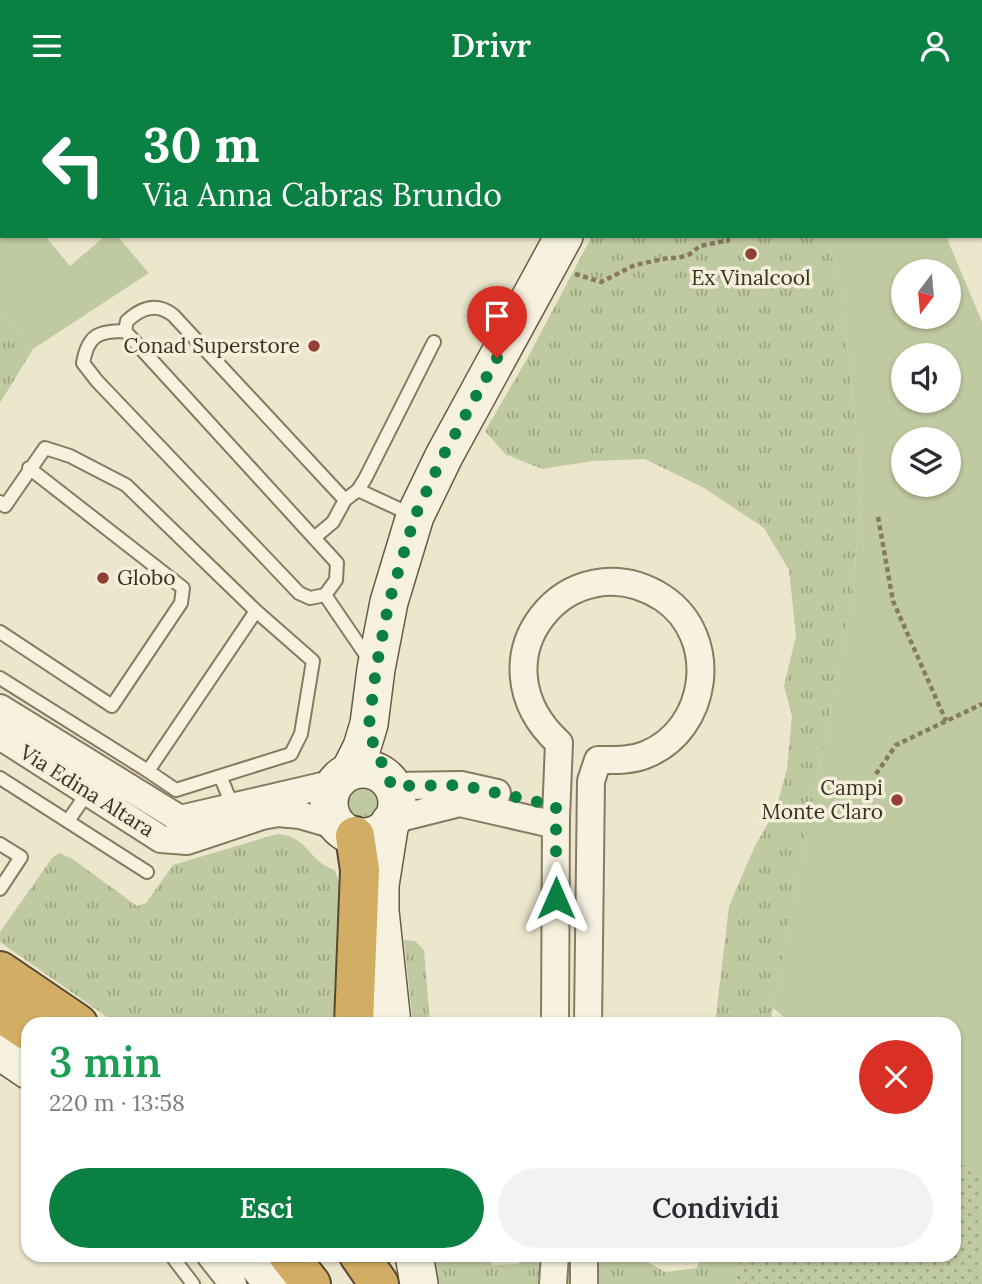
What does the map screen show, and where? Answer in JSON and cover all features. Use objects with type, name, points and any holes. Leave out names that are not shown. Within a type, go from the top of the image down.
[{"type":"highway","points":[[346,831],[360,870],[354,1017]]},
{"type":"highway","points":[[0,971],[68,1017]]},
{"type":"highway","points":[[0,1012],[21,1026]]},
{"type":"highway","points":[[294,1262],[311,1284]]},
{"type":"highway","points":[[337,1262],[352,1284]]},
{"type":"highway","points":[[364,1262],[379,1284]]},
{"type":"street","points":[[390,802],[374,835],[346,831],[332,819],[328,800],[362,747],[369,725],[389,602],[415,516],[443,456],[566,253]]},
{"type":"street","points":[[555,1017],[559,743],[544,729],[532,711],[525,692],[522,671],[525,650],[533,630],[552,606],[578,589],[599,583],[620,582],[643,588],[664,599],[682,615],[694,636],[701,659],[701,683],[695,706],[683,726],[666,743],[645,755],[622,760],[598,759],[591,781],[588,1017]]},
{"type":"street","name":"Via Edina Altara","points":[[0,708],[95,781],[161,839],[187,841],[278,813],[300,815],[346,831]]},
{"type":"street","points":[[369,725],[390,802],[380,885],[380,911],[391,1017]]},
{"type":"street","name":"Via Edina Altara","points":[[0,736],[180,819],[343,777]]},
{"type":"street","points":[[343,777],[369,769],[390,802]]},
{"type":"street","points":[[390,802],[460,803],[591,820]]},
{"type":"street","points":[[0,1051],[21,1065]]},
{"type":"street","points":[[216,1262],[233,1284]]},
{"type":"street","points":[[254,1262],[272,1284]]},
{"type":"street","points":[[415,1262],[419,1284]]},
{"type":"street","points":[[553,1284],[555,1262]]},
{"type":"street","points":[[584,1262],[584,1284]]},
{"type":"lane","points":[[125,331],[127,321],[145,308],[164,309],[173,315],[345,500]]},
{"type":"lane","points":[[108,331],[125,331],[337,563],[336,580],[325,595],[310,598],[299,593],[97,381],[83,362],[86,347],[95,336],[108,331]]},
{"type":"lane","points":[[314,538],[333,522],[345,500],[358,490],[434,342]]},
{"type":"lane","points":[[0,678],[176,790],[291,754],[301,734],[313,661],[256,611],[126,485],[70,456],[45,447],[2,507]]},
{"type":"lane","points":[[0,632],[112,706],[181,603],[183,588],[29,468]]},
{"type":"lane","points":[[358,490],[415,516]]},
{"type":"lane","points":[[325,595],[376,669]]},
{"type":"lane","points":[[148,771],[256,611]]},
{"type":"lane","points":[[0,778],[147,872]]},
{"type":"lane","points":[[221,778],[233,807]]},
{"type":"lane","points":[[68,821],[95,781]]},
{"type":"lane","points":[[0,844],[22,857],[0,889]]},
{"type":"lane","points":[[177,1262],[193,1284]]},
{"type":"path","points":[[566,253],[587,279],[601,282],[635,265],[678,258],[690,254],[700,246],[730,240]]},
{"type":"path","points":[[878,517],[893,601],[946,721]]},
{"type":"path","points":[[876,774],[896,745],[982,704]]},
{"type":"green space","points":[[0,238],[47,238],[70,266],[103,238],[119,238],[149,273],[33,349],[0,314]]},
{"type":"green space","points":[[591,238],[828,238],[841,289],[862,484],[853,593],[771,1017],[716,1017],[729,906],[754,848],[776,809],[787,769],[792,716],[784,686],[796,636],[789,570],[764,528],[704,488],[645,459],[592,461],[542,469],[505,454],[485,431],[527,359]]},
{"type":"green space","name":"Campi Monte Claro","points":[[828,238],[947,238],[956,259],[891,259],[891,329],[961,329],[961,272],[982,322],[982,1182],[961,1164],[961,1017],[784,1017],[773,1008],[853,593],[862,484],[841,289]]},
{"type":"green space","points":[[0,314],[33,349],[0,403]]},
{"type":"green space","points":[[364,772],[382,780],[386,785],[392,796],[393,810],[364,834],[333,813],[333,793]]},
{"type":"green space","points":[[277,834],[295,839],[319,861],[335,870],[340,886],[343,1017],[107,1017],[0,942],[0,932],[52,858],[59,853],[71,858],[137,906],[146,903],[173,865]]},
{"type":"green space","points":[[404,940],[415,941],[424,950],[429,1017],[412,1017]]},
{"type":"green space","points":[[961,1164],[982,1181],[982,1284],[736,1284],[739,1262],[961,1262]]},
{"type":"green space","points":[[431,1262],[490,1262],[493,1265],[520,1262],[648,1262],[665,1272],[697,1268],[699,1262],[739,1262],[736,1284],[435,1284]]},
{"type":"place","name":"Ex Vinalcool","points":[[751,254]]},
{"type":"place","name":"Conad Superstore","points":[[314,346]]},
{"type":"place","name":"Globo","points":[[103,578]]},
{"type":"place","name":"Campi Monte Claro","points":[[897,800]]},
{"type":"route","points":[[497,358],[443,456],[415,516],[389,602],[369,725],[373,743],[392,786],[461,785],[556,806],[556,898]]}]
